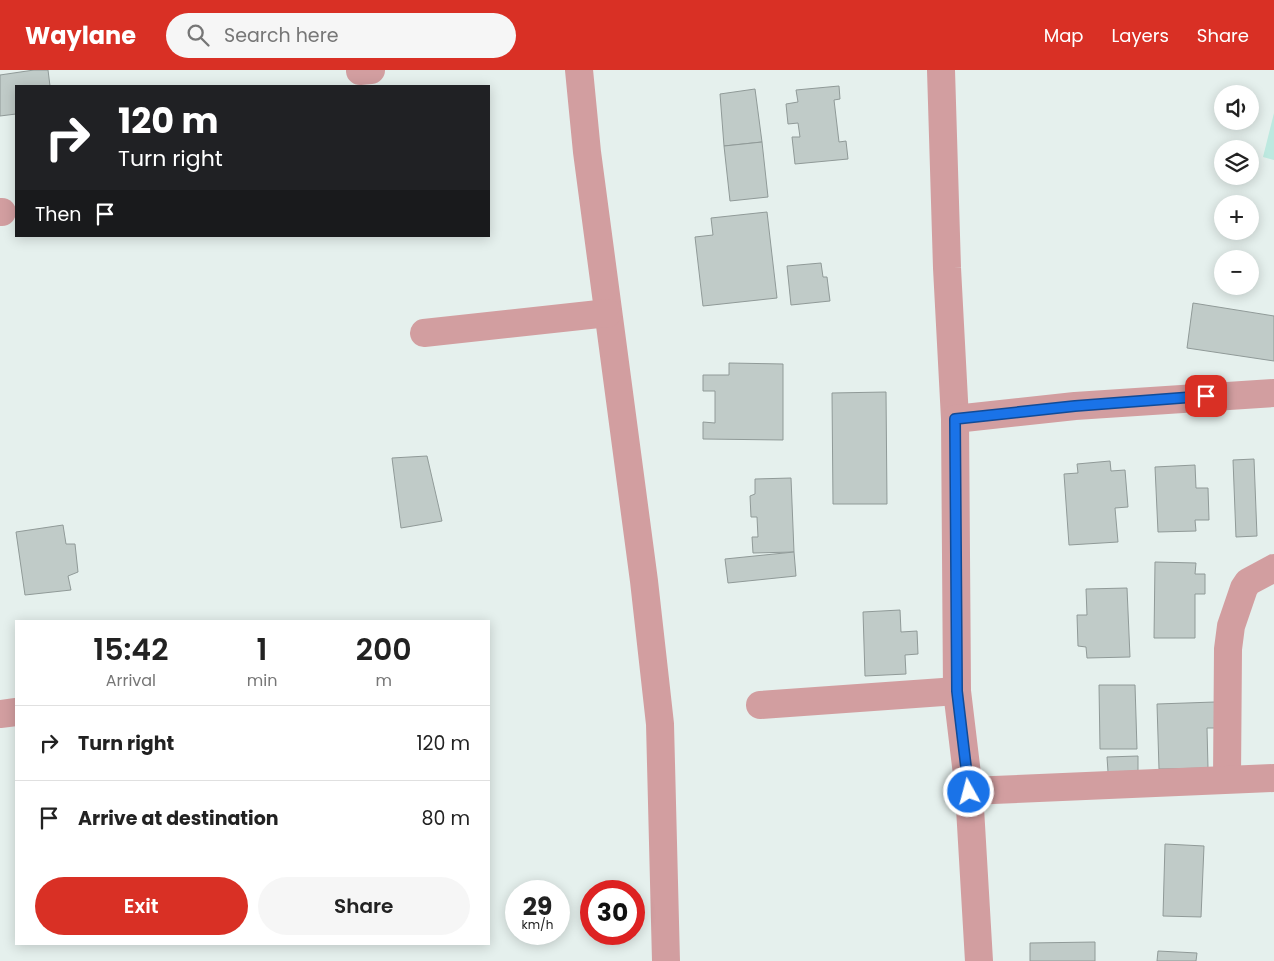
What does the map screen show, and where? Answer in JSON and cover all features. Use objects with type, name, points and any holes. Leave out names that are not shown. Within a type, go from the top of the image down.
[{"type":"street","points":[[579,70],[587,152],[644,581],[660,724],[666,961]]},
{"type":"street","points":[[940,70],[947,268],[955,419],[957,691],[969,792],[979,961]]},
{"type":"street","points":[[424,333],[608,313]]},
{"type":"street","points":[[955,419],[1075,406],[1274,393]]},
{"type":"street","points":[[1227,779],[1228,648],[1231,626],[1244,588],[1248,582],[1274,568]]},
{"type":"street","points":[[760,705],[957,691]]},
{"type":"street","points":[[0,714],[15,712]]},
{"type":"street","points":[[969,792],[1274,778]]},
{"type":"green space","points":[[1274,113],[1274,160],[1263,157]]},
{"type":"building","points":[[48,70],[50,85],[15,85],[15,114],[0,116],[0,75]]},
{"type":"building","points":[[839,86],[840,99],[834,100],[839,142],[846,141],[848,159],[795,164],[792,137],[800,137],[798,123],[788,124],[786,104],[798,102],[796,90]]},
{"type":"building","points":[[755,89],[762,142],[724,146],[720,94]]},
{"type":"building","points":[[762,142],[768,197],[730,201],[724,146]]},
{"type":"building","points":[[767,212],[777,298],[703,306],[695,237],[713,235],[711,218]]},
{"type":"building","points":[[821,263],[823,277],[827,277],[830,301],[791,305],[787,266]]},
{"type":"building","points":[[1193,303],[1274,316],[1274,361],[1187,348]]},
{"type":"building","points":[[729,363],[783,364],[783,440],[703,439],[703,422],[715,423],[715,391],[703,391],[703,375],[729,375]]},
{"type":"building","points":[[886,392],[887,504],[833,504],[832,393]]},
{"type":"building","points":[[427,456],[442,521],[401,528],[392,458]]},
{"type":"building","points":[[1254,459],[1257,536],[1236,537],[1233,460]]},
{"type":"building","points":[[1110,461],[1111,471],[1125,470],[1128,507],[1115,508],[1118,542],[1069,545],[1064,474],[1078,473],[1077,464]]},
{"type":"building","points":[[1195,465],[1196,488],[1208,488],[1209,520],[1195,520],[1196,531],[1158,532],[1155,467]]},
{"type":"building","points":[[791,478],[794,552],[753,553],[752,537],[758,537],[757,517],[751,517],[750,496],[755,494],[755,479]]},
{"type":"building","points":[[63,525],[66,544],[75,544],[78,572],[68,576],[71,590],[25,595],[16,532]]},
{"type":"building","points":[[794,552],[796,576],[728,583],[725,559]]},
{"type":"building","points":[[1155,562],[1196,563],[1195,574],[1205,574],[1205,594],[1195,594],[1195,638],[1154,638]]},
{"type":"building","points":[[1127,588],[1130,657],[1087,658],[1086,647],[1078,646],[1077,615],[1087,615],[1086,589]]},
{"type":"building","points":[[900,610],[901,632],[917,631],[918,654],[905,655],[906,674],[865,676],[863,612]]},
{"type":"building","points":[[1099,685],[1135,685],[1137,749],[1100,749]]},
{"type":"building","points":[[1215,702],[1216,728],[1207,728],[1208,768],[1159,769],[1157,704]]},
{"type":"building","points":[[1138,756],[1138,771],[1108,772],[1107,757]]},
{"type":"building","points":[[1165,844],[1204,846],[1201,917],[1163,916]]},
{"type":"building","points":[[1095,942],[1095,961],[1030,961],[1030,943]]},
{"type":"building","points":[[1158,951],[1197,953],[1196,961],[1157,961]]},
{"type":"route","points":[[969,792],[957,691],[955,419],[1075,406],[1206,396]]}]
